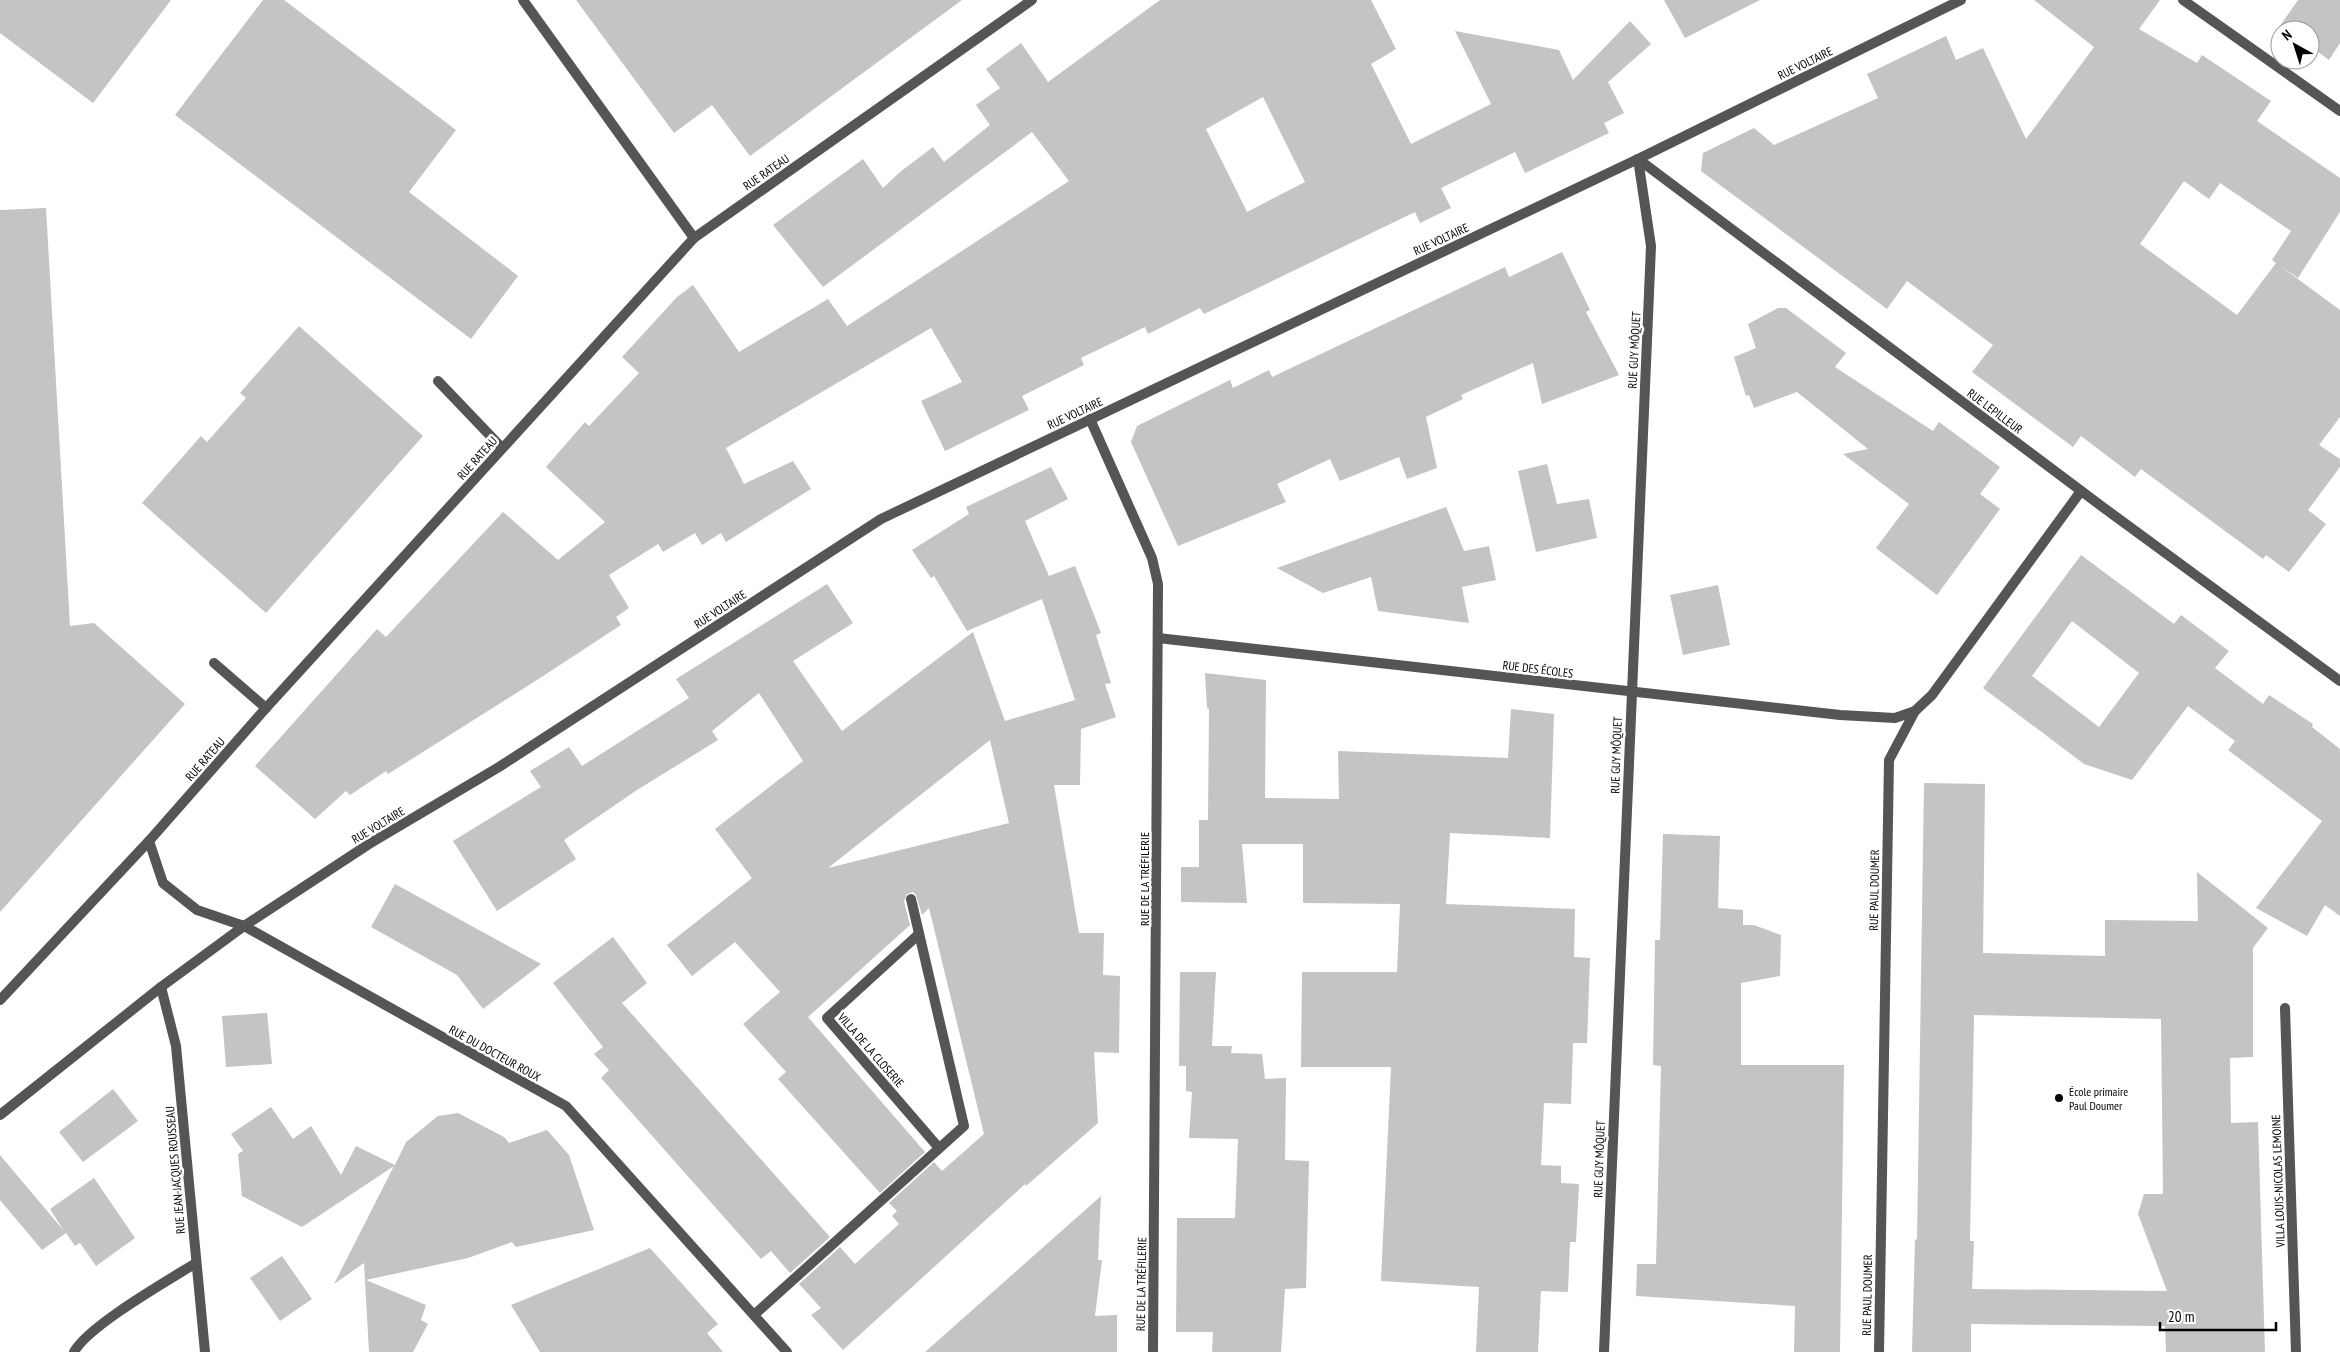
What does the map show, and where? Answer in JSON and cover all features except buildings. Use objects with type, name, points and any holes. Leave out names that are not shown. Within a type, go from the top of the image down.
[{"type":"street","points":[[523,0],[694,238]]},
{"type":"street","name":"RUE RATEAU","points":[[0,1000],[150,841],[266,708],[694,238],[1032,0]]},
{"type":"street","name":"RUE VOLTAIRE","points":[[0,1115],[161,987],[244,926],[368,844],[498,767],[881,519],[1638,159],[1961,0]]},
{"type":"street","points":[[2183,0],[2340,110]]},
{"type":"street","name":"RUE LEPILLEUR","points":[[1638,159],[2080,491],[2340,681]]},
{"type":"street","name":"RUE GUY MÔQUET","points":[[1604,1352],[1651,246],[1638,159]]},
{"type":"street","points":[[438,381],[502,448]]},
{"type":"street","name":"RUE DE LA TRÉFILERIE","points":[[1090,419],[1152,558],[1158,584],[1153,1352]]},
{"type":"street","name":"RUE PAUL DOUMER","points":[[1879,1352],[1889,760],[1915,712],[1932,695],[2080,491]]},
{"type":"street","name":"RUE DES ÉCOLES","points":[[1158,638],[1869,718],[1895,718],[1915,712]]},
{"type":"street","points":[[214,663],[266,708]]},
{"type":"street","name":"RUE DU DOCTEUR ROUX","points":[[150,841],[163,883],[197,910],[244,926],[566,1106],[786,1352]]},
{"type":"street","points":[[754,1315],[964,1126],[911,898]]},
{"type":"street","name":"VILLA DE LA CLOSERIE","points":[[919,934],[827,1018],[939,1148]]},
{"type":"street","name":"RUE JEAN-JACQUES ROUSSEAU","points":[[161,987],[176,1046],[205,1352]]},
{"type":"street","name":"VILLA LOUIS-NICOLAS LEMOINE","points":[[2285,1008],[2296,1352]]},
{"type":"street","points":[[74,1352],[77,1346],[95,1329],[196,1263]]},
{"type":"place","name":"École primaire Paul Doumer","points":[[2059,1098]]}]
